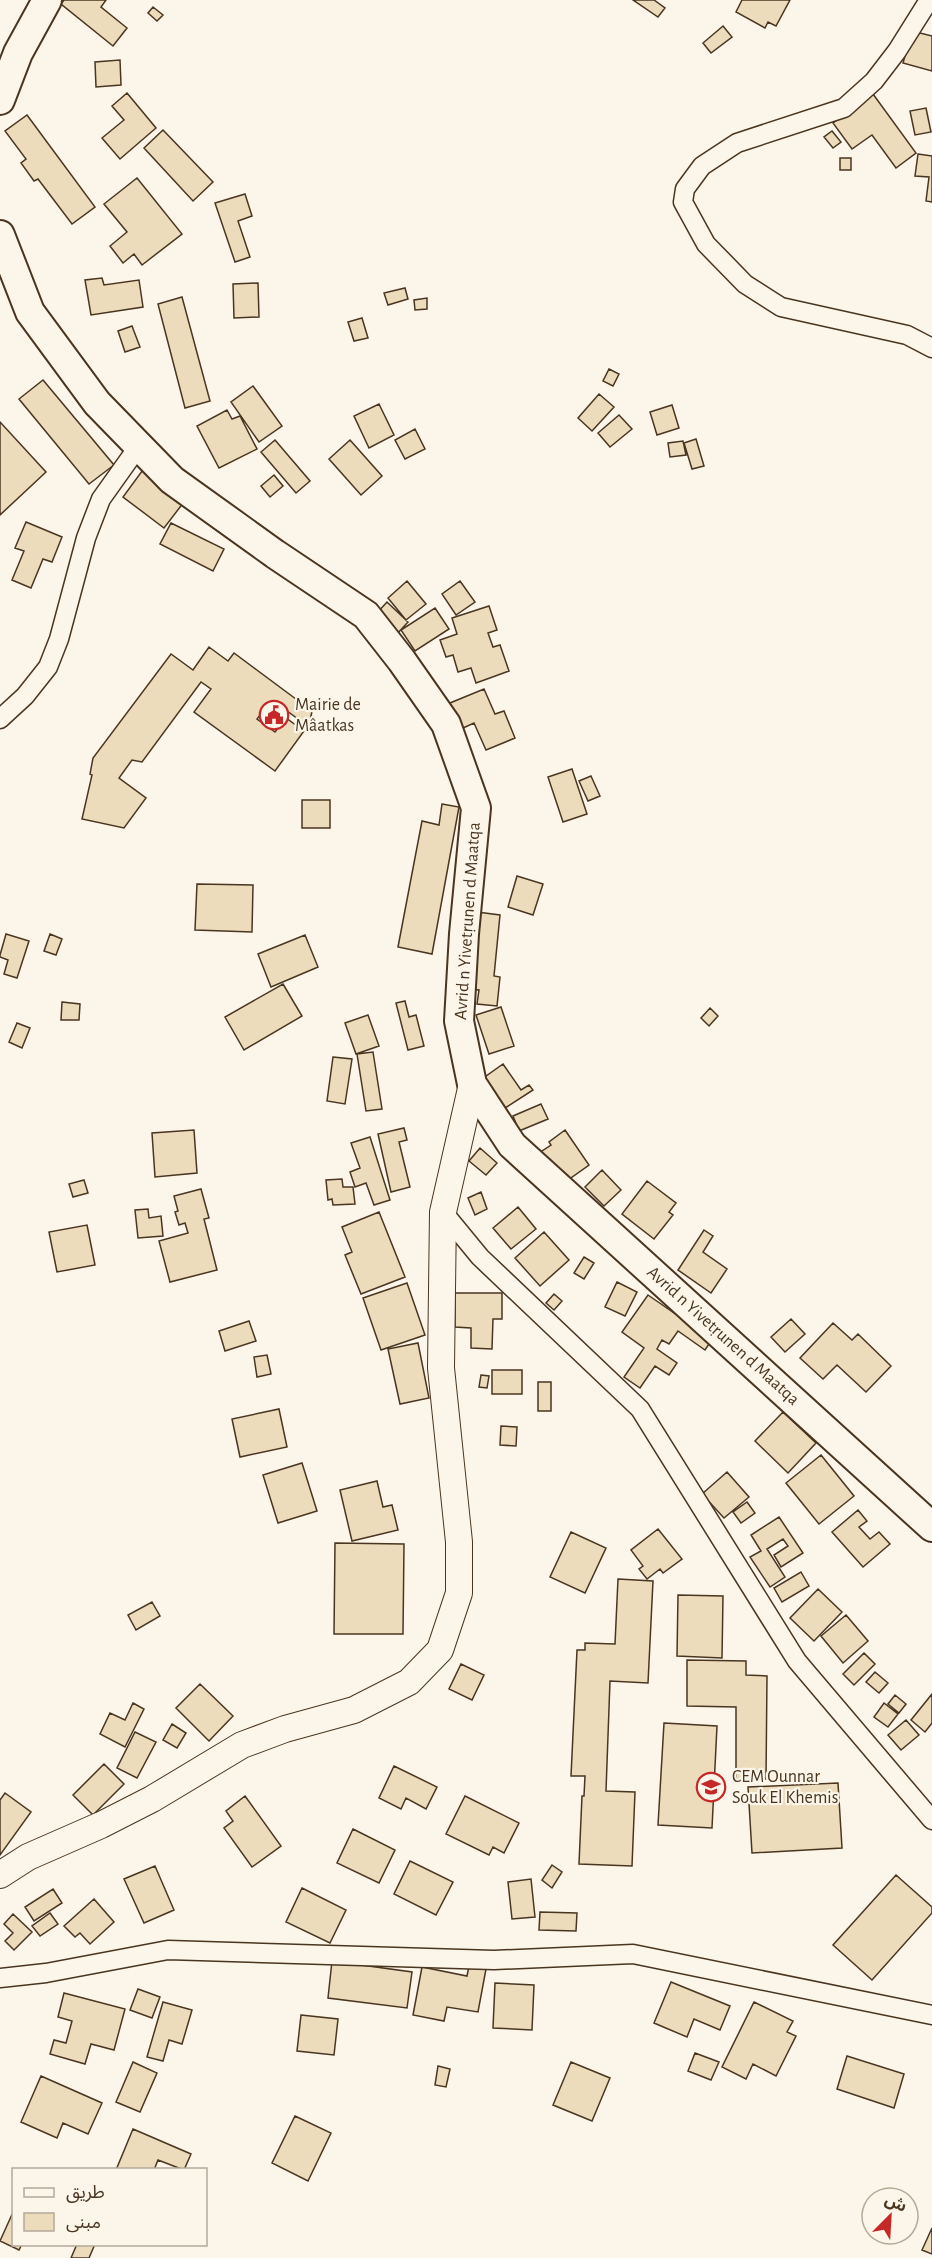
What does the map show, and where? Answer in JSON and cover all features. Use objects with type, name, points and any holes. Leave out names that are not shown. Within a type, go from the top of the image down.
[{"type":"main road","points":[[0,100],[18,53],[47,0]]},
{"type":"main road","name":"Avrid n Yivetṛunen d Maatqa","points":[[0,235],[30,312],[97,403],[172,480],[275,554],[366,615],[402,661],[446,724],[476,808],[464,934],[459,1021],[472,1084],[512,1144],[932,1527]]},
{"type":"street","points":[[929,0],[874,81],[844,108],[737,143],[702,166],[685,189],[682,202],[706,244],[745,284],[781,307],[907,335],[932,348]]},
{"type":"street","points":[[0,719],[25,696],[48,667],[59,639],[86,538],[100,499],[138,447]]},
{"type":"street","points":[[0,1875],[28,1857],[101,1825],[152,1799],[242,1745],[285,1729],[354,1710],[409,1682],[440,1650],[459,1593],[459,1552],[441,1368],[443,1212],[472,1084]]},
{"type":"street","points":[[443,1212],[480,1257],[640,1409],[797,1661],[932,1820]]},
{"type":"street","points":[[0,1978],[46,1973],[168,1950],[494,1960],[633,1954],[932,2015]]},
{"type":"building","points":[[64,0],[106,0],[101,7],[127,28],[113,46],[61,4]]},
{"type":"building","points":[[633,0],[654,0],[665,8],[658,17]]},
{"type":"building","points":[[742,0],[790,0],[776,26],[768,22],[765,28],[736,12]]},
{"type":"building","points":[[153,7],[163,15],[157,21],[148,13]]},
{"type":"building","points":[[723,26],[732,37],[711,53],[703,43]]},
{"type":"building","points":[[912,31],[932,36],[932,71],[903,63]]},
{"type":"building","points":[[120,60],[121,85],[96,87],[95,62]]},
{"type":"building","points":[[127,93],[156,128],[120,159],[102,138],[124,120],[112,106]]},
{"type":"building","points":[[873,94],[916,153],[896,168],[872,135],[852,149],[833,123]]},
{"type":"building","points":[[926,108],[931,132],[915,135],[910,111]]},
{"type":"building","points":[[27,115],[95,207],[72,224],[38,179],[34,181],[21,163],[26,159],[5,131]]},
{"type":"building","points":[[163,130],[213,182],[193,201],[144,148]]},
{"type":"building","points":[[832,131],[841,142],[833,148],[824,137]]},
{"type":"building","points":[[918,154],[932,156],[932,202],[926,201],[929,177],[915,176]]},
{"type":"building","points":[[840,158],[851,158],[851,170],[840,170]]},
{"type":"building","points":[[137,178],[182,234],[142,265],[134,254],[123,263],[110,246],[127,232],[104,204]]},
{"type":"building","points":[[245,194],[252,216],[238,221],[250,257],[235,262],[215,203]]},
{"type":"building","points":[[102,278],[104,285],[139,280],[143,307],[91,315],[85,280]]},
{"type":"building","points":[[258,283],[259,317],[234,318],[233,284]]},
{"type":"building","points":[[405,288],[408,299],[388,305],[384,293]]},
{"type":"building","points":[[182,297],[210,401],[185,408],[158,304]]},
{"type":"building","points":[[427,298],[427,309],[415,310],[414,300]]},
{"type":"building","points":[[362,318],[368,338],[354,341],[348,322]]},
{"type":"building","points":[[132,326],[140,347],[125,352],[118,331]]},
{"type":"building","points":[[609,369],[619,374],[613,386],[603,381]]},
{"type":"building","points":[[43,380],[114,465],[89,484],[19,399]]},
{"type":"building","points":[[253,386],[282,426],[259,442],[231,402]]},
{"type":"building","points":[[599,394],[614,407],[592,431],[578,418]]},
{"type":"building","points":[[379,404],[394,435],[369,448],[354,416]]},
{"type":"building","points":[[672,405],[679,428],[657,435],[650,412]]},
{"type":"building","points":[[227,410],[232,419],[240,416],[257,449],[219,468],[197,426]]},
{"type":"building","points":[[619,415],[632,429],[610,447],[598,433]]},
{"type":"building","points":[[0,422],[46,472],[0,515]]},
{"type":"building","points":[[415,429],[425,449],[405,459],[395,440]]},
{"type":"building","points":[[696,439],[704,466],[692,469],[684,443]]},
{"type":"building","points":[[275,440],[310,481],[296,493],[261,452]]},
{"type":"building","points":[[350,440],[382,476],[361,495],[329,459]]},
{"type":"building","points":[[683,441],[686,455],[670,457],[668,443]]},
{"type":"building","points":[[145,467],[187,498],[164,528],[123,497]]},
{"type":"building","points":[[274,475],[283,486],[270,497],[261,486]]},
{"type":"building","points":[[26,522],[62,537],[52,562],[43,559],[31,588],[12,580],[24,551],[15,548]]},
{"type":"building","points":[[171,523],[224,549],[213,571],[160,544]]},
{"type":"building","points":[[407,581],[426,604],[406,620],[388,598]]},
{"type":"building","points":[[460,581],[475,602],[456,615],[442,594]]},
{"type":"building","points":[[387,602],[408,622],[397,634],[376,614]]},
{"type":"building","points":[[489,606],[497,630],[488,633],[493,647],[500,645],[509,671],[476,683],[471,668],[458,672],[453,655],[446,657],[440,640],[457,634],[452,618]]},
{"type":"building","points":[[435,608],[449,629],[415,651],[401,630]]},
{"type":"building","points":[[209,647],[228,661],[234,653],[312,711],[309,727],[287,711],[266,707],[257,719],[275,732],[286,718],[304,731],[275,771],[194,712],[211,689],[201,682],[142,762],[132,760],[119,778],[146,798],[124,828],[82,819],[92,775],[90,774],[93,758],[171,654],[193,670]]},
{"type":"building","points":[[484,689],[495,714],[504,711],[515,738],[486,750],[474,723],[461,729],[450,703]]},
{"type":"building","points":[[572,769],[587,814],[563,822],[548,777]]},
{"type":"building","points":[[591,776],[600,796],[588,801],[579,781]]},
{"type":"building","points":[[302,800],[330,800],[330,828],[302,828]]},
{"type":"building","points":[[442,804],[459,807],[432,954],[398,947],[422,821],[439,825]]},
{"type":"building","points":[[517,876],[543,884],[533,915],[508,907]]},
{"type":"building","points":[[197,884],[253,885],[252,932],[195,930]]},
{"type":"building","points":[[477,912],[500,915],[494,976],[500,977],[497,1006],[477,1004],[479,990],[469,989]]},
{"type":"building","points":[[6,934],[29,941],[17,978],[4,974],[8,960],[0,955]]},
{"type":"building","points":[[50,934],[62,939],[56,955],[44,951]]},
{"type":"building","points":[[305,935],[318,967],[271,987],[258,954]]},
{"type":"building","points":[[283,984],[302,1016],[244,1050],[225,1017]]},
{"type":"building","points":[[405,1001],[409,1017],[416,1015],[424,1046],[408,1050],[396,1003]]},
{"type":"building","points":[[62,1002],[80,1004],[79,1020],[61,1020]]},
{"type":"building","points":[[501,1007],[514,1046],[489,1054],[476,1015]]},
{"type":"building","points":[[710,1008],[718,1016],[709,1026],[701,1018]]},
{"type":"building","points":[[368,1015],[379,1046],[356,1054],[345,1023]]},
{"type":"building","points":[[17,1023],[30,1028],[22,1048],[9,1042]]},
{"type":"building","points":[[373,1052],[382,1109],[366,1111],[357,1054]]},
{"type":"building","points":[[333,1057],[352,1059],[345,1104],[327,1101]]},
{"type":"building","points":[[503,1064],[521,1090],[529,1085],[533,1090],[502,1110],[482,1079]]},
{"type":"building","points":[[541,1104],[548,1119],[519,1131],[513,1116]]},
{"type":"building","points":[[404,1128],[407,1140],[399,1142],[410,1187],[391,1192],[378,1134]]},
{"type":"building","points":[[194,1130],[197,1173],[155,1177],[152,1133]]},
{"type":"building","points":[[565,1130],[589,1165],[561,1185],[539,1153],[551,1145],[549,1142]]},
{"type":"building","points":[[370,1137],[390,1200],[374,1205],[366,1183],[355,1187],[350,1172],[360,1168],[351,1143]]},
{"type":"building","points":[[480,1148],[497,1163],[486,1175],[469,1161]]},
{"type":"building","points":[[602,1170],[621,1190],[604,1206],[585,1187]]},
{"type":"building","points":[[342,1179],[343,1187],[353,1187],[355,1204],[333,1205],[332,1199],[328,1200],[326,1180]]},
{"type":"building","points":[[84,1180],[88,1193],[73,1197],[69,1184]]},
{"type":"building","points":[[647,1181],[676,1203],[669,1212],[673,1215],[654,1239],[622,1214]]},
{"type":"building","points":[[201,1189],[209,1218],[204,1219],[217,1270],[170,1282],[159,1241],[188,1233],[185,1223],[179,1225],[174,1196]]},
{"type":"building","points":[[481,1192],[487,1209],[475,1215],[468,1198]]},
{"type":"building","points":[[518,1207],[536,1229],[511,1249],[493,1228]]},
{"type":"building","points":[[148,1209],[149,1218],[161,1216],[163,1236],[138,1238],[135,1210]]},
{"type":"building","points":[[379,1212],[405,1277],[361,1294],[345,1255],[352,1252],[342,1227]]},
{"type":"building","points":[[87,1225],[95,1265],[57,1272],[49,1232]]},
{"type":"building","points":[[704,1230],[713,1236],[703,1252],[727,1269],[711,1293],[678,1270]]},
{"type":"building","points":[[544,1232],[569,1260],[540,1286],[515,1258]]},
{"type":"building","points":[[584,1257],[594,1263],[584,1279],[574,1273]]},
{"type":"building","points":[[617,1282],[637,1292],[625,1316],[605,1307]]},
{"type":"building","points":[[407,1283],[425,1335],[381,1350],[363,1298]]},
{"type":"building","points":[[455,1293],[502,1293],[502,1319],[493,1319],[492,1349],[471,1348],[471,1328],[455,1327]]},
{"type":"building","points":[[554,1294],[562,1301],[554,1310],[546,1303]]},
{"type":"building","points":[[648,1295],[677,1315],[680,1311],[715,1335],[705,1350],[678,1331],[669,1344],[662,1340],[657,1349],[677,1363],[669,1375],[655,1366],[640,1388],[624,1377],[644,1348],[622,1332]]},
{"type":"building","points":[[791,1319],[805,1334],[785,1352],[771,1337]]},
{"type":"building","points":[[249,1321],[256,1341],[225,1351],[219,1331]]},
{"type":"building","points":[[833,1323],[852,1340],[858,1334],[891,1366],[866,1392],[837,1365],[823,1379],[800,1358]]},
{"type":"building","points":[[418,1343],[429,1398],[400,1404],[388,1349]]},
{"type":"building","points":[[267,1355],[271,1374],[257,1377],[254,1357]]},
{"type":"building","points":[[492,1370],[522,1370],[522,1394],[492,1394]]},
{"type":"building","points":[[481,1375],[489,1376],[487,1388],[479,1387]]},
{"type":"building","points":[[538,1382],[551,1382],[551,1411],[538,1411]]},
{"type":"building","points":[[279,1409],[287,1447],[240,1457],[232,1419]]},
{"type":"building","points":[[783,1412],[816,1443],[788,1473],[755,1441]]},
{"type":"building","points":[[501,1426],[517,1427],[516,1446],[500,1445]]},
{"type":"building","points":[[821,1455],[854,1496],[819,1524],[786,1483]]},
{"type":"building","points":[[302,1463],[317,1511],[278,1523],[263,1475]]},
{"type":"building","points":[[727,1472],[749,1497],[724,1518],[702,1494]]},
{"type":"building","points":[[377,1481],[383,1507],[392,1505],[398,1530],[352,1541],[340,1490]]},
{"type":"building","points":[[747,1502],[755,1513],[741,1523],[733,1512]]},
{"type":"building","points":[[858,1510],[867,1521],[859,1527],[870,1539],[879,1532],[890,1544],[863,1567],[832,1532]]},
{"type":"building","points":[[779,1517],[803,1553],[781,1567],[774,1555],[788,1546],[783,1539],[767,1549],[785,1577],[770,1587],[750,1557],[761,1551],[751,1535]]},
{"type":"building","points":[[658,1529],[682,1559],[663,1573],[660,1569],[647,1579],[639,1569],[643,1566],[631,1550]]},
{"type":"building","points":[[571,1532],[606,1548],[585,1593],[550,1577]]},
{"type":"building","points":[[335,1543],[404,1544],[403,1634],[334,1634]]},
{"type":"building","points":[[801,1572],[809,1586],[782,1602],[774,1588]]},
{"type":"building","points":[[618,1579],[653,1581],[648,1683],[610,1681],[606,1791],[635,1792],[632,1866],[579,1864],[585,1776],[571,1776],[577,1650],[585,1650],[585,1643],[615,1644]]},
{"type":"building","points":[[818,1589],[842,1612],[814,1641],[790,1618]]},
{"type":"building","points":[[678,1595],[723,1596],[722,1658],[677,1656]]},
{"type":"building","points":[[152,1602],[160,1616],[136,1630],[128,1615]]},
{"type":"building","points":[[846,1615],[868,1641],[843,1663],[821,1636]]},
{"type":"building","points":[[864,1653],[875,1664],[854,1685],[843,1674]]},
{"type":"building","points":[[687,1660],[746,1661],[746,1675],[767,1676],[766,1779],[736,1779],[736,1707],[687,1706]]},
{"type":"building","points":[[461,1664],[484,1675],[472,1700],[449,1689]]},
{"type":"building","points":[[875,1672],[888,1683],[879,1693],[866,1682]]},
{"type":"building","points":[[200,1684],[233,1716],[209,1741],[176,1708]]},
{"type":"building","points":[[932,1694],[932,1723],[925,1732],[911,1720]]},
{"type":"building","points":[[895,1695],[906,1704],[899,1713],[888,1704]]},
{"type":"building","points":[[133,1703],[144,1709],[125,1747],[100,1734],[110,1713],[125,1720]]},
{"type":"building","points":[[884,1703],[898,1714],[888,1727],[874,1717]]},
{"type":"building","points":[[906,1720],[919,1735],[901,1750],[888,1735]]},
{"type":"building","points":[[664,1723],[717,1726],[712,1828],[658,1825]]},
{"type":"building","points":[[172,1724],[186,1733],[177,1748],[163,1740]]},
{"type":"building","points":[[135,1732],[156,1742],[137,1778],[117,1768]]},
{"type":"building","points":[[104,1764],[124,1784],[93,1815],[73,1795]]},
{"type":"building","points":[[394,1766],[437,1787],[426,1809],[406,1798],[401,1809],[379,1798]]},
{"type":"building","points":[[838,1783],[842,1848],[752,1853],[748,1787]]},
{"type":"building","points":[[5,1793],[31,1812],[0,1855],[0,1800]]},
{"type":"building","points":[[245,1796],[281,1846],[252,1867],[224,1828],[233,1821],[226,1811]]},
{"type":"building","points":[[465,1796],[519,1823],[504,1853],[493,1847],[489,1855],[446,1834]]},
{"type":"building","points":[[353,1829],[395,1850],[379,1883],[337,1863]]},
{"type":"building","points":[[410,1861],[453,1882],[436,1915],[394,1894]]},
{"type":"building","points":[[552,1865],[562,1872],[552,1888],[542,1880]]},
{"type":"building","points":[[155,1866],[174,1910],[144,1923],[124,1879]]},
{"type":"building","points":[[896,1875],[932,1907],[932,1913],[872,1980],[833,1945]]},
{"type":"building","points":[[531,1879],[535,1917],[512,1919],[508,1882]]},
{"type":"building","points":[[302,1888],[346,1910],[330,1943],[286,1922]]},
{"type":"building","points":[[53,1889],[62,1903],[34,1921],[25,1907]]},
{"type":"building","points":[[94,1899],[114,1922],[90,1944],[80,1933],[75,1937],[64,1926]]},
{"type":"building","points":[[540,1912],[577,1913],[576,1931],[539,1930]]},
{"type":"building","points":[[50,1913],[58,1924],[40,1936],[32,1926]]},
{"type":"building","points":[[13,1914],[32,1932],[14,1950],[5,1941],[13,1933],[4,1924]]},
{"type":"building","points":[[332,1961],[412,1972],[407,2008],[328,1998]]},
{"type":"building","points":[[469,1966],[486,1969],[478,2012],[447,2007],[444,2021],[413,2015],[422,1967],[467,1976]]},
{"type":"building","points":[[671,1982],[730,2006],[720,2030],[694,2019],[687,2037],[654,2023]]},
{"type":"building","points":[[495,1983],[534,1985],[532,2030],[493,2028]]},
{"type":"building","points":[[138,1989],[160,1997],[152,2018],[130,2010]]},
{"type":"building","points":[[64,1993],[125,2009],[114,2050],[91,2044],[85,2064],[50,2054],[54,2040],[66,2043],[72,2021],[58,2017]]},
{"type":"building","points":[[163,2002],[192,2010],[182,2044],[169,2040],[163,2061],[147,2057]]},
{"type":"building","points":[[754,2002],[793,2021],[787,2032],[796,2036],[776,2076],[753,2064],[746,2079],[722,2067]]},
{"type":"building","points":[[301,2015],[338,2019],[334,2055],[297,2051]]},
{"type":"building","points":[[695,2053],[719,2062],[711,2080],[688,2071]]},
{"type":"building","points":[[847,2056],[904,2074],[894,2108],[837,2089]]},
{"type":"building","points":[[133,2062],[157,2073],[140,2112],[116,2102]]},
{"type":"building","points":[[571,2062],[610,2078],[592,2121],[553,2105]]},
{"type":"building","points":[[438,2066],[450,2069],[446,2087],[435,2085]]},
{"type":"building","points":[[41,2076],[102,2103],[88,2134],[63,2123],[57,2138],[21,2122]]},
{"type":"building","points":[[295,2116],[331,2133],[308,2181],[272,2163]]},
{"type":"building","points":[[133,2129],[191,2154],[185,2168],[158,2160],[155,2168],[117,2168]]},
{"type":"building","points":[[12,2214],[12,2246],[21,2246],[19,2250],[0,2241]]},
{"type":"building","points":[[932,2228],[932,2254],[922,2250]]},
{"type":"building","points":[[76,2246],[94,2246],[89,2258],[71,2258]]},
{"type":"place","name":"Mairie de Mâatkas","points":[[274,715]]},
{"type":"place","name":"CEM Ounnar Souk El Khemis","points":[[711,1787]]}]
